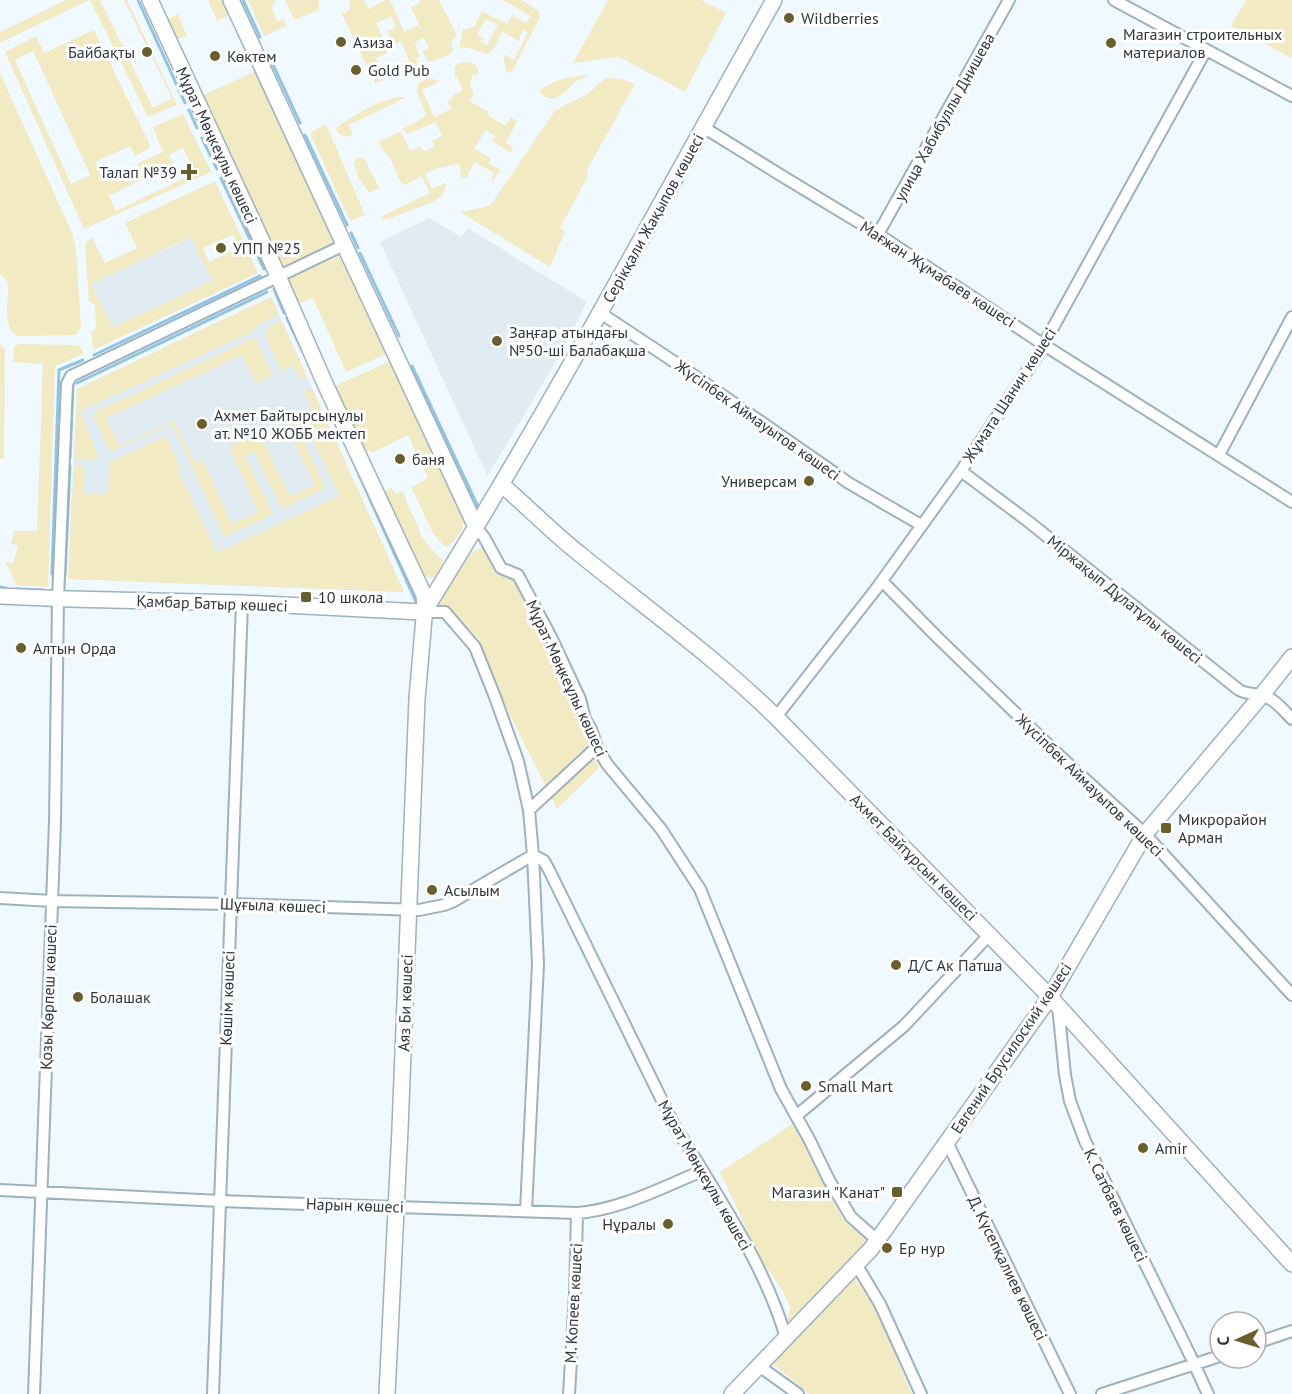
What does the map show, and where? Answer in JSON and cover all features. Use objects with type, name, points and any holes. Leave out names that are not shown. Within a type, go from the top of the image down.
[{"type":"main road","name":"Мұрат Мөңкеұлы көшесі","points":[[150,0],[424,595],[423,612]]},
{"type":"main road","name":"Мұрат Мөңкеұлы көшесі","points":[[231,0],[476,527]]},
{"type":"main road","name":"Серікқали Жақыпов көшесі","points":[[423,612],[502,485],[774,0]]},
{"type":"main road","name":"Ахмет Байтұрсын көшесі","points":[[502,485],[578,553],[757,698],[1054,1001],[1292,1264]]},
{"type":"main road","points":[[419,584],[429,589],[438,589]]},
{"type":"main road","name":"Қамбар Батыр көшесі","points":[[0,596],[242,603],[423,612]]},
{"type":"main road","name":"Аяз Би көшесі","points":[[387,1394],[397,1206],[417,699],[423,612]]},
{"type":"main road","name":"Евгений Брусилоский көшесі","points":[[732,1394],[871,1249],[947,1142],[1054,1001],[1145,834],[1262,696],[1292,657]]},
{"type":"street","name":"улица Хабибуллы Днишева","points":[[878,234],[1009,0]]},
{"type":"street","points":[[1114,0],[1292,96]]},
{"type":"street","name":"Жұмата Шанин көшесі","points":[[776,717],[882,581],[961,471],[1044,345],[1206,50]]},
{"type":"street","name":"Мағжан Жұмабаев көшесі","points":[[703,127],[878,234],[1044,345],[1292,502]]},
{"type":"street","points":[[278,276],[341,238]]},
{"type":"street","name":"Қозы Көрпеш көшесі","points":[[34,1394],[55,822],[58,599],[68,379],[278,276]]},
{"type":"street","name":"Жүсіпбек Аймауытов көшесі","points":[[603,307],[605,316],[847,482],[921,525]]},
{"type":"street","points":[[1219,455],[1292,317]]},
{"type":"street","name":"Міржақып Дұлатұлы көшесі","points":[[961,471],[1029,522],[1239,690],[1247,694],[1262,696],[1278,705],[1292,719]]},
{"type":"street","name":"Мұрат Мөңкеұлы көшесі","points":[[476,527],[501,568],[518,575],[551,637],[580,699],[585,719],[597,747],[607,764],[661,829],[699,889],[781,1089],[851,1217],[877,1240]]},
{"type":"street","name":"Жүсіпбек Аймауытов көшесі","points":[[882,581],[1062,758],[1145,834],[1292,995]]},
{"type":"street","name":"Көшім көшесі","points":[[213,1394],[242,603]]},
{"type":"street","points":[[423,612],[445,612],[475,647],[518,761],[529,810],[538,964],[526,1211]]},
{"type":"street","points":[[529,810],[597,747]]},
{"type":"street","name":"Мұрат Мөңкеұлы көшесі","points":[[533,855],[544,861],[549,870],[676,1129],[755,1261],[776,1305],[786,1338]]},
{"type":"street","name":"Шұғыла көшесі","points":[[0,898],[408,910],[433,907],[454,901],[533,855]]},
{"type":"street","points":[[796,1116],[904,1026],[990,934]]},
{"type":"street","name":"К. Сатбаев көшесі","points":[[1054,1001],[1070,1101],[1084,1141],[1208,1394]]},
{"type":"street","name":"Д. Күсепқалиев көшесі","points":[[947,1142],[1070,1394]]},
{"type":"street","name":"Нарын көшесі","points":[[0,1190],[220,1201],[578,1213],[613,1207],[702,1171]]},
{"type":"street","name":"М. Копеев көшесі","points":[[569,1394],[578,1213]]},
{"type":"street","points":[[856,1264],[880,1304],[921,1394]]},
{"type":"street","points":[[1268,1339],[1292,1331]]},
{"type":"street","points":[[1102,1394],[1208,1360]]},
{"type":"street","points":[[759,1366],[798,1394]]},
{"type":"shaded area","points":[[66,0],[89,0],[0,43],[0,32]]},
{"type":"shaded area","points":[[90,0],[100,0],[153,108],[172,98],[124,0],[127,0],[177,105],[148,117]]},
{"type":"shaded area","points":[[208,0],[224,0],[229,11],[227,16],[217,21]]},
{"type":"shaded area","points":[[248,0],[274,0],[276,3],[271,6],[277,21],[283,19],[287,26],[264,36]]},
{"type":"shaded area","points":[[285,0],[319,0],[319,10],[294,20]]},
{"type":"shaded area","points":[[364,0],[369,9],[385,0],[390,0],[405,33],[419,25],[411,7],[420,3],[419,0],[439,0],[457,35],[451,44],[453,50],[449,55],[432,62],[428,61],[422,51],[429,48],[424,38],[415,44],[420,58],[416,58],[419,65],[407,69],[404,63],[409,60],[401,42],[387,47],[387,53],[376,58],[384,80],[375,83],[342,14],[350,10],[349,1]],"holes":[[[392,16],[396,27],[387,31],[392,43],[387,46],[376,23]]]},
{"type":"shaded area","points":[[503,0],[521,0],[539,11],[540,17],[510,72],[506,71],[503,54],[514,60],[528,32],[524,30],[519,37],[521,42],[503,31],[493,49],[487,54],[457,47],[460,46],[462,30],[474,27],[482,11],[507,24],[512,15],[526,23],[530,16]],"holes":[[[486,19],[498,25],[487,45],[480,41],[485,39],[477,35]]]},
{"type":"shaded area","points":[[608,0],[701,0],[726,13],[685,92],[619,57],[573,63]]},
{"type":"shaded area","points":[[1246,0],[1292,0],[1292,58],[1231,26]]},
{"type":"shaded area","points":[[178,14],[187,36],[175,40],[165,20]]},
{"type":"shaded area","points":[[94,30],[150,145],[149,149],[135,156],[130,146],[95,162],[104,182],[139,167],[138,163],[163,152],[153,127],[183,114],[211,172],[84,229],[5,52],[36,36],[44,53]],"holes":[[[33,51],[90,175],[71,184],[15,60]],[[183,148],[195,173],[116,211],[109,196],[174,164],[169,155]]]},
{"type":"shaded area","points":[[470,62],[477,66],[478,72],[475,76],[472,75],[470,86],[474,93],[470,101],[504,125],[511,117],[517,122],[506,142],[513,147],[511,153],[492,141],[495,136],[486,130],[483,135],[481,134],[474,148],[491,159],[488,163],[501,170],[494,179],[490,181],[494,173],[475,162],[466,178],[461,177],[460,164],[438,168],[425,174],[432,189],[445,183],[443,194],[433,202],[388,219],[380,219],[430,193],[421,176],[405,185],[401,183],[391,160],[378,142],[401,131],[410,151],[421,146],[424,152],[435,146],[432,141],[442,136],[436,122],[407,134],[402,129],[426,115],[417,92],[418,83],[429,78],[440,81],[422,90],[435,118],[451,109],[448,102],[455,94],[463,90],[455,74],[455,67],[459,63]]},
{"type":"shaded area","points":[[256,71],[333,240],[330,245],[283,267],[279,267],[199,97]]},
{"type":"shaded area","points":[[0,73],[73,235],[81,327],[75,335],[18,336],[13,333],[8,322],[7,281],[0,274]]},
{"type":"shaded area","points":[[589,75],[552,99],[545,97],[539,91],[562,79]]},
{"type":"shaded area","points":[[607,78],[622,79],[635,84],[586,172],[588,176],[560,228],[565,232],[550,267],[460,212],[485,207],[492,203],[554,112],[587,94]]},
{"type":"shaded area","points":[[397,97],[407,97],[349,125],[353,135],[347,137],[338,133],[336,128],[358,114],[381,102]]},
{"type":"shaded area","points":[[326,124],[365,215],[350,221],[310,133]]},
{"type":"shaded area","points":[[364,158],[379,188],[369,193],[358,177],[354,163]]},
{"type":"shaded area","points":[[215,181],[258,273],[93,350],[91,332],[96,328],[95,305],[89,301],[85,247],[87,241],[92,238],[105,263],[137,248],[125,223]],"holes":[[[233,235],[239,248],[209,262],[203,248]],[[191,237],[212,281],[113,327],[91,284]]]},
{"type":"shaded area","name":"Заңғар атындағы №50-ші Балабақша","points":[[429,218],[461,237],[468,228],[587,302],[559,356],[487,475],[380,242]]},
{"type":"shaded area","points":[[192,237],[212,281],[113,328],[91,284]]},
{"type":"shaded area","points":[[340,256],[345,260],[386,354],[346,372],[313,298],[295,305],[286,283],[291,277]]},
{"type":"shaded area","name":"Ахмет Байтырсынұлы ат. №10 ЖОББ мектеп","points":[[271,297],[404,592],[68,579],[77,389]]},
{"type":"shaded area","points":[[271,297],[279,314],[261,323],[250,333],[80,411],[98,455],[94,460],[75,459],[77,389]]},
{"type":"shaded area","points":[[282,321],[307,376],[300,379],[293,365],[282,371],[265,335],[269,327]]},
{"type":"shaded area","points":[[255,338],[273,375],[256,383],[242,355],[106,418],[119,446],[174,421],[195,463],[202,459],[232,524],[258,512],[229,447],[259,433],[290,496],[315,485],[284,421],[293,417],[324,485],[323,489],[282,509],[254,452],[245,456],[273,514],[226,536],[223,534],[172,424],[112,451],[108,448],[93,416],[97,411]]},
{"type":"shaded area","points":[[0,344],[5,349],[4,459],[0,459]]},
{"type":"shaded area","points":[[19,344],[72,345],[79,346],[83,351],[83,354],[55,366],[48,587],[17,585],[5,562],[13,563],[18,546],[11,544],[14,531],[37,531],[43,364],[13,362],[14,347]]},
{"type":"shaded area","points":[[390,361],[464,517],[459,534],[448,547],[444,546],[433,533],[411,487],[428,478],[408,435],[374,452],[363,451],[333,387]]},
{"type":"shaded area","points":[[312,388],[404,592],[68,579],[74,465],[84,465],[83,493],[108,494],[110,462],[166,436],[181,469],[178,471],[217,553],[339,496],[301,413],[312,408],[304,392]]},
{"type":"shaded area","points":[[391,487],[395,494],[402,491],[423,538],[443,560],[438,572],[432,578],[422,572],[383,493]]},
{"type":"shaded area","points":[[488,544],[501,568],[518,575],[597,747],[599,768],[557,809],[508,711],[478,638],[448,608],[435,608],[471,553]]},
{"type":"shaded area","points":[[794,1123],[845,1223],[869,1240],[858,1254],[786,1326],[790,1307],[784,1293],[759,1256],[720,1172]]},
{"type":"shaded area","points":[[854,1277],[874,1306],[912,1394],[809,1394],[771,1362]]},
{"type":"waterway","points":[[138,0],[185,103]]},
{"type":"waterway","points":[[243,0],[260,37]]},
{"type":"waterway","points":[[267,52],[300,123]]},
{"type":"waterway","points":[[189,110],[197,128]]},
{"type":"waterway","points":[[305,135],[347,225]]},
{"type":"waterway","points":[[202,138],[217,169]]},
{"type":"waterway","points":[[221,178],[264,269]]},
{"type":"waterway","points":[[351,233],[358,248]]},
{"type":"waterway","points":[[360,253],[399,336]]},
{"type":"waterway","points":[[94,355],[260,276]]},
{"type":"waterway","points":[[274,289],[284,313]]},
{"type":"waterway","points":[[77,383],[267,292]]},
{"type":"waterway","points":[[287,318],[303,352]]},
{"type":"waterway","points":[[52,574],[59,370],[83,360]]},
{"type":"waterway","points":[[412,366],[479,509]]},
{"type":"waterway","points":[[70,458],[73,385]]},
{"type":"waterway","points":[[65,575],[70,466]]},
{"type":"waterway","points":[[356,468],[419,606]]},
{"type":"waterway","points":[[0,587],[5,588]]},
{"type":"waterway","points":[[17,589],[43,590]]},
{"type":"place","name":"Wildberries","points":[[789,18]]},
{"type":"place","name":"Азиза","points":[[341,42]]},
{"type":"place","name":"Магазин строительных материалов","points":[[1111,43]]},
{"type":"place","name":"Байбақты","points":[[147,52]]},
{"type":"place","name":"Көктем","points":[[215,56]]},
{"type":"place","name":"Gold Pub","points":[[356,70]]},
{"type":"place","name":"Талап №39","points":[[189,172]]},
{"type":"place","name":"УПП №25","points":[[221,248]]},
{"type":"place","name":"Заңғар атындағы №50-ші Балабақша","points":[[497,341]]},
{"type":"place","name":"Ахмет Байтырсынұлы ат. №10 ЖОББ мектеп","points":[[202,424]]},
{"type":"place","name":"баня","points":[[400,459]]},
{"type":"place","name":"Универсам","points":[[809,481]]},
{"type":"place","name":"10 школа","points":[[306,597]]},
{"type":"place","name":"Алтын Орда","points":[[21,648]]},
{"type":"place","name":"Микрорайон Арман","points":[[1166,828]]},
{"type":"place","name":"Асылым","points":[[432,890]]},
{"type":"place","name":"Д/С Ак Патша","points":[[896,965]]},
{"type":"place","name":"Болашак","points":[[78,997]]},
{"type":"place","name":"Small Mart","points":[[806,1086]]},
{"type":"place","name":"Amir","points":[[1143,1148]]},
{"type":"place","name":"Магазин \"Канат\"","points":[[897,1192]]},
{"type":"place","name":"Нұралы","points":[[668,1224]]},
{"type":"place","name":"Ер нур","points":[[887,1248]]}]
